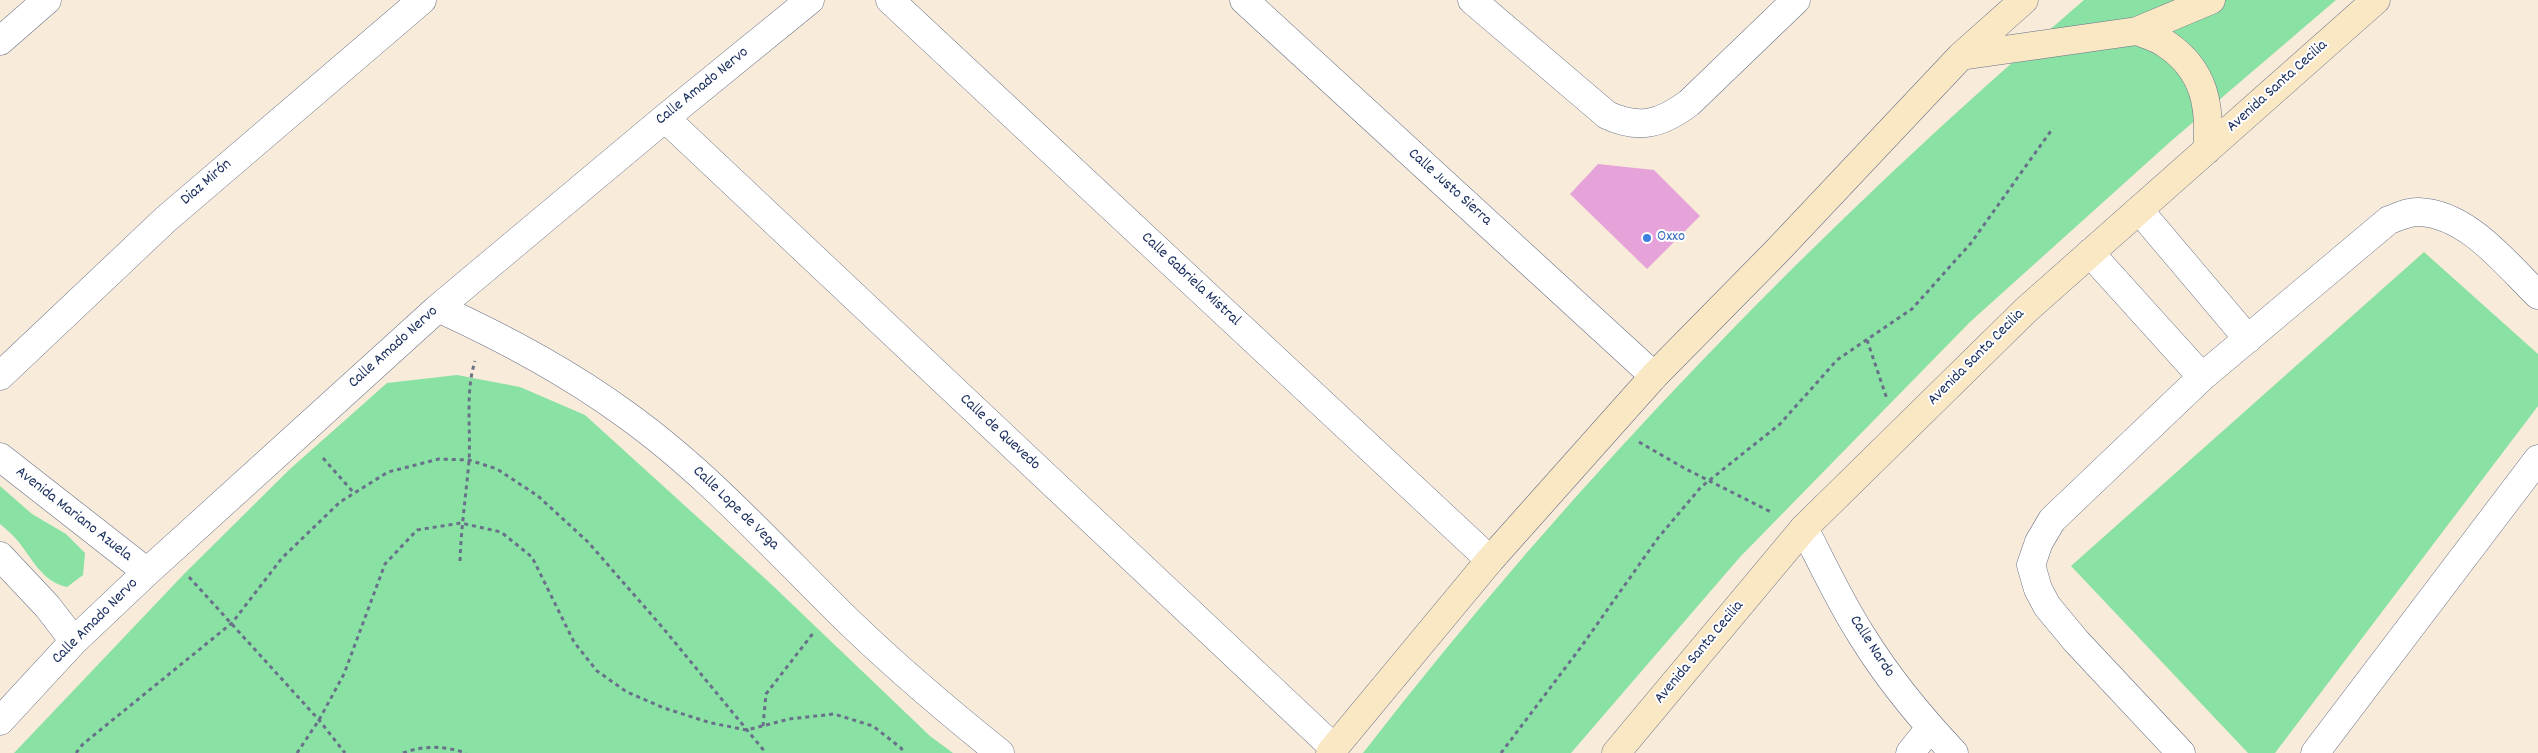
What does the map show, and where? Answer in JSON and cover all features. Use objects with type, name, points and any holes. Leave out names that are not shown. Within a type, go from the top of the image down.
[{"type":"street","points":[[0,41],[47,0]]},
{"type":"street","name":"Diaz Mirón","points":[[0,376],[166,219],[422,0]]},
{"type":"street","name":"Calle Amado Nervo","points":[[0,721],[74,641],[166,554],[438,308],[665,118],[810,0]]},
{"type":"street","name":"Calle Gabriela Mistral","points":[[890,0],[1490,560]]},
{"type":"street","name":"Calle Justo Sierra","points":[[1244,0],[1654,376]]},
{"type":"street","points":[[1472,0],[1606,115],[1622,122],[1641,124],[1672,116],[1689,103],[1796,0]]},
{"type":"street","points":[[1332,751],[1490,560],[1654,376],[1778,250],[1960,56],[2024,0]]},
{"type":"street","points":[[1960,56],[2137,31],[2211,0]]},
{"type":"street","name":"Avenida Santa Cecilia","points":[[1616,753],[1804,528],[2026,310],[2376,0]]},
{"type":"street","points":[[2137,31],[2166,43],[2188,64],[2203,90],[2209,120],[2207,150]]},
{"type":"street","name":"Calle de Quevedo","points":[[665,118],[1332,751]]},
{"type":"street","points":[[2139,210],[2248,339]]},
{"type":"street","points":[[2181,753],[2076,641],[2047,606],[2038,590],[2031,566],[2038,542],[2052,520],[2202,378],[2389,220],[2418,212],[2448,219],[2477,236],[2538,295]]},
{"type":"street","points":[[2090,253],[2202,378]]},
{"type":"street","name":"Calle Lope de Vega","points":[[438,308],[485,329],[558,368],[626,414],[688,464],[927,694],[1000,753]]},
{"type":"street","name":"Avenida Mariano Azuela","points":[[0,458],[147,572]]},
{"type":"street","points":[[2315,753],[2538,460]]},
{"type":"street","name":"Calle Nardo","points":[[1804,528],[1861,636],[1930,728],[1954,753]]},
{"type":"street","points":[[0,556],[47,606],[74,641]]},
{"type":"street","points":[[1910,753],[1930,728]]},
{"type":"path","points":[[1501,753],[1593,631],[1658,538],[1701,487],[1780,424],[1837,360],[1912,309],[1971,243],[2053,128]]},
{"type":"path","points":[[460,561],[469,460],[470,377],[485,329]]},
{"type":"path","points":[[1867,340],[1899,435]]},
{"type":"path","points":[[1611,425],[1710,481],[1804,528]]},
{"type":"path","points":[[300,432],[354,493]]},
{"type":"path","points":[[76,753],[127,708],[232,623],[282,558],[340,502],[388,472],[439,459],[469,460],[497,468],[538,496],[588,542],[663,628],[766,753]]},
{"type":"path","points":[[297,753],[319,720],[344,674],[385,564],[417,530],[462,523],[501,532],[532,557],[574,642],[597,671],[627,692],[664,708],[711,723],[747,730],[789,719],[834,714],[873,726],[901,748],[904,753]]},
{"type":"path","points":[[166,554],[232,623],[319,720],[344,753]]},
{"type":"path","points":[[763,726],[766,694],[817,628]]},
{"type":"path","points":[[403,753],[417,748],[449,747],[466,753]]},
{"type":"green space","points":[[2084,0],[2336,0],[2170,142],[1970,322],[1740,557],[1571,753],[1363,753],[1444,651],[1528,551],[1615,453],[1704,358],[1890,174]]},
{"type":"green space","points":[[2424,252],[2538,354],[2538,406],[2275,753],[2248,753],[2071,566]]},
{"type":"green space","points":[[457,375],[520,387],[585,415],[770,583],[930,736],[953,753],[14,753],[185,573],[290,469],[387,383]]},
{"type":"green space","points":[[0,486],[32,514],[66,534],[85,553],[83,575],[67,587],[58,584],[44,575],[17,540],[0,524]]},
{"type":"building","name":"Oxxo","points":[[1598,164],[1654,170],[1700,216],[1647,269],[1570,194]]},
{"type":"place","name":"Oxxo","points":[[1647,238]]}]
